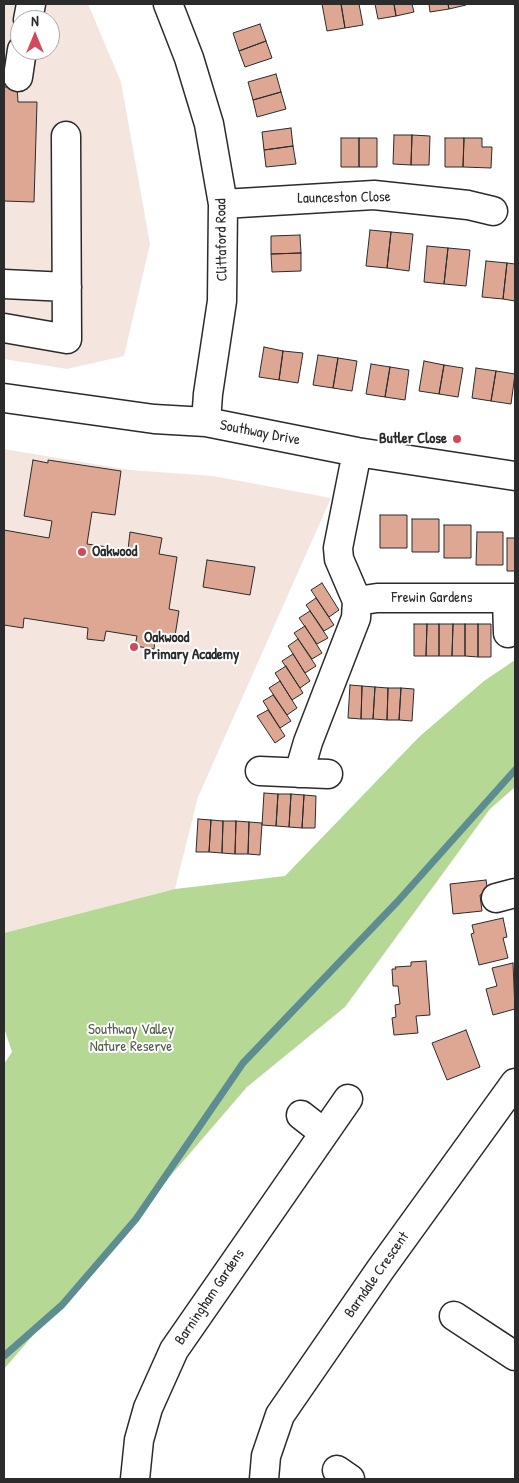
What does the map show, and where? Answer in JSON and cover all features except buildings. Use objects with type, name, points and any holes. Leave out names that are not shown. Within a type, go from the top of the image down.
[{"type":"street","name":"Clittaford Road","points":[[168,4],[189,58],[209,124],[223,204],[222,301],[208,394],[206,422]]},
{"type":"street","points":[[18,77],[21,60]]},
{"type":"street","points":[[4,328],[66,339],[66,136]]},
{"type":"street","name":"Launceston Close","points":[[223,204],[374,195],[468,205],[493,211]]},
{"type":"street","points":[[4,284],[66,286]]},
{"type":"street","name":"Southway Drive","points":[[4,398],[154,419],[206,422],[357,452],[515,476]]},
{"type":"street","points":[[299,773],[308,742],[356,618],[357,601],[339,559],[338,548],[357,452]]},
{"type":"street","name":"Frewin Gardens","points":[[357,601],[377,598],[511,598],[508,633]]},
{"type":"street","points":[[260,771],[328,774]]},
{"type":"street","name":"Barndale Crescent","points":[[264,1479],[266,1456],[280,1415],[380,1270],[515,1083]]},
{"type":"street","name":"Barningham Gardens","points":[[135,1479],[139,1440],[148,1408],[174,1350],[348,1099]]},
{"type":"street","points":[[301,1115],[324,1133]]},
{"type":"street","points":[[454,1316],[515,1356]]},
{"type":"shaded area","points":[[4,4],[88,4],[121,82],[150,244],[124,356],[67,369],[4,359]]},
{"type":"shaded area","name":"Oakwood Primary Academy","points":[[4,449],[130,470],[213,476],[331,498],[198,797],[175,889],[4,933]]},
{"type":"green space","name":"Southway Valley Nature Reserve","points":[[515,660],[515,787],[490,809],[345,1007],[247,1087],[4,1369],[4,1064],[12,1052],[4,1028],[4,933],[175,889],[285,876],[419,737],[484,681]]},
{"type":"waterway","points":[[4,1356],[62,1305],[136,1219],[243,1063],[398,901],[515,770]]},
{"type":"place","name":"Butler Close","points":[[457,439]]},
{"type":"place","name":"Oakwood","points":[[82,552]]},
{"type":"place","name":"Oakwood Primary Academy","points":[[134,647]]}]
